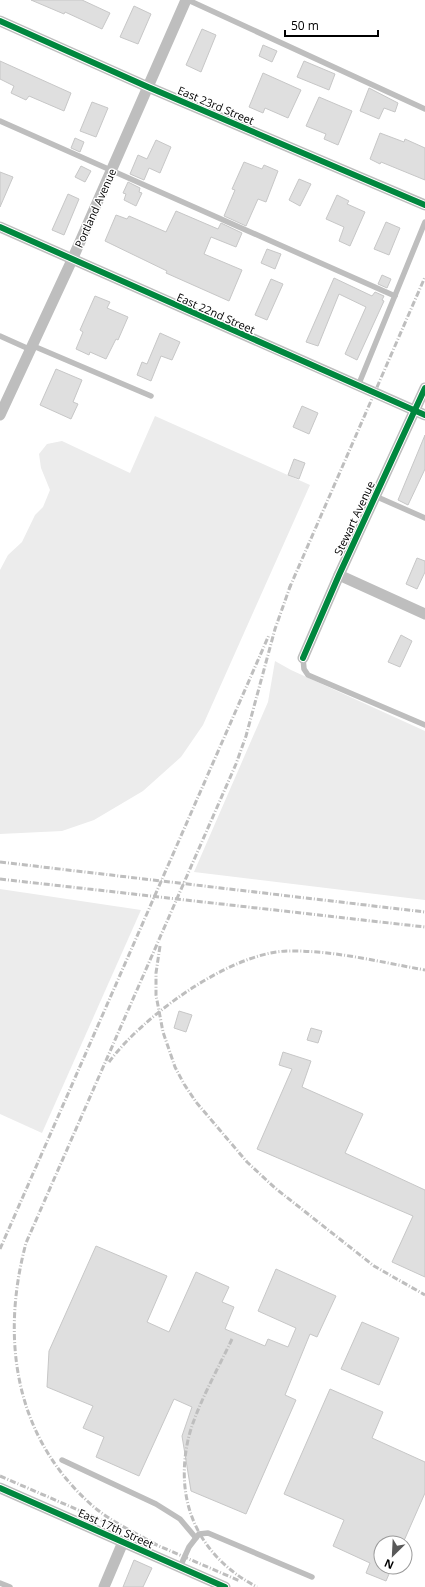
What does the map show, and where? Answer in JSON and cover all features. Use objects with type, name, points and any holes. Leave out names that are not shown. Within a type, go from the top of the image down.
[{"type":"street","name":"Portland Avenue","points":[[0,415],[30,347],[72,260],[187,0]]},
{"type":"street","name":"East 23rd Street","points":[[0,21],[148,87],[425,205]]},
{"type":"street","name":"East 22nd Street","points":[[0,228],[420,413]]},
{"type":"street","name":"Stewart Avenue","points":[[303,658],[375,496],[420,413],[425,388]]},
{"type":"street","points":[[339,575],[425,614]]},
{"type":"street","name":"East 17th Street","points":[[0,1488],[225,1587]]},
{"type":"street","points":[[104,1587],[123,1542]]},
{"type":"lane","points":[[187,0],[425,109]]},
{"type":"lane","points":[[0,121],[395,296]]},
{"type":"lane","points":[[358,386],[425,222]]},
{"type":"lane","points":[[0,336],[151,396]]},
{"type":"lane","points":[[375,496],[425,518]]},
{"type":"lane","points":[[303,658],[304,669],[308,675],[425,725]]},
{"type":"lane","points":[[62,1460],[156,1504],[180,1519],[196,1538]]},
{"type":"lane","points":[[180,1567],[199,1534],[208,1533],[312,1578]]},
{"type":"lane","points":[[1,1584],[10,1587]]},
{"type":"shaded area","points":[[155,416],[310,485],[203,725],[181,757],[143,791],[94,820],[62,831],[0,834],[0,570],[8,555],[22,542],[35,515],[43,507],[50,490],[41,468],[39,454],[47,444],[62,441],[130,473]]},
{"type":"shaded area","points":[[275,661],[291,670],[425,731],[425,900],[194,872],[268,702]]},
{"type":"shaded area","points":[[0,889],[141,910],[42,1133],[0,1114]]},
{"type":"building","points":[[31,0],[82,0],[110,13],[102,29],[65,12],[64,14]]},
{"type":"building","points":[[134,6],[151,14],[138,44],[120,37]]},
{"type":"building","points":[[202,29],[216,35],[201,72],[186,65]]},
{"type":"building","points":[[263,45],[277,51],[272,62],[259,56]]},
{"type":"building","points":[[0,61],[71,93],[64,111],[29,96],[26,100],[11,93],[14,86],[0,79]]},
{"type":"building","points":[[304,61],[335,74],[329,90],[297,77]]},
{"type":"building","points":[[263,73],[301,90],[288,118],[265,108],[263,113],[249,107]]},
{"type":"building","points":[[369,88],[398,103],[395,112],[384,108],[379,119],[360,111]]},
{"type":"building","points":[[319,97],[352,111],[338,145],[324,139],[326,134],[306,126]]},
{"type":"building","points":[[92,102],[108,108],[96,137],[80,131]]},
{"type":"building","points":[[380,133],[404,142],[405,139],[425,148],[425,180],[370,159]]},
{"type":"building","points":[[75,138],[84,142],[80,152],[71,148]]},
{"type":"building","points":[[156,140],[171,147],[160,173],[149,168],[144,180],[130,174],[138,155],[147,159]]},
{"type":"building","points":[[244,162],[262,169],[264,165],[278,171],[266,202],[258,199],[246,226],[224,216],[235,190],[232,189]]},
{"type":"building","points":[[81,166],[91,171],[85,182],[75,177]]},
{"type":"building","points":[[0,172],[13,177],[0,207]]},
{"type":"building","points":[[299,179],[311,184],[300,206],[289,200]]},
{"type":"building","points":[[128,182],[140,188],[139,192],[142,193],[136,206],[124,200],[126,194],[123,193]]},
{"type":"building","points":[[68,194],[79,199],[64,235],[52,230]]},
{"type":"building","points":[[337,195],[349,201],[347,204],[365,212],[350,246],[339,241],[344,227],[326,219]]},
{"type":"building","points":[[176,211],[218,229],[221,223],[242,233],[236,247],[211,237],[204,254],[242,270],[229,301],[166,273],[167,271],[105,241],[116,215],[127,219],[129,216],[166,232]]},
{"type":"building","points":[[386,222],[400,228],[389,255],[374,249]]},
{"type":"building","points":[[267,249],[281,254],[275,269],[261,263]]},
{"type":"building","points":[[382,275],[391,279],[387,288],[378,284]]},
{"type":"building","points":[[334,278],[372,296],[375,292],[384,296],[382,300],[384,301],[357,360],[345,354],[366,307],[339,294],[318,346],[306,342]]},
{"type":"building","points":[[271,279],[283,284],[267,320],[255,315]]},
{"type":"building","points":[[95,296],[110,302],[107,308],[128,317],[118,340],[116,339],[106,359],[90,352],[89,355],[76,349],[83,332],[80,330]]},
{"type":"building","points":[[160,333],[180,342],[172,360],[161,356],[151,381],[137,375],[142,362],[147,364]]},
{"type":"building","points":[[56,369],[82,380],[73,402],[78,404],[71,419],[40,405]]},
{"type":"building","points":[[302,406],[318,413],[309,434],[293,427]]},
{"type":"building","points":[[425,435],[425,469],[408,505],[398,500]]},
{"type":"building","points":[[294,459],[305,463],[299,479],[288,475]]},
{"type":"building","points":[[417,558],[425,561],[425,572],[417,589],[406,584]]},
{"type":"building","points":[[401,635],[412,641],[400,667],[388,662]]},
{"type":"building","points":[[179,1011],[192,1015],[186,1032],[174,1028]]},
{"type":"building","points":[[311,1028],[322,1031],[318,1043],[307,1040]]},
{"type":"building","points":[[283,1052],[311,1061],[302,1087],[363,1114],[345,1153],[425,1190],[425,1277],[392,1262],[413,1216],[257,1149],[292,1069],[279,1065]]},
{"type":"building","points":[[96,1246],[167,1276],[147,1322],[169,1332],[196,1272],[229,1287],[222,1302],[234,1307],[225,1329],[265,1346],[268,1339],[288,1347],[296,1328],[258,1311],[276,1269],[336,1296],[317,1337],[310,1334],[285,1395],[296,1400],[246,1514],[191,1491],[182,1436],[192,1407],[174,1399],[139,1476],[96,1457],[104,1437],[83,1428],[93,1406],[47,1387],[49,1351]]},
{"type":"building","points":[[362,1322],[399,1338],[379,1385],[341,1369]]},
{"type":"building","points":[[330,1389],[383,1412],[372,1438],[425,1462],[425,1493],[407,1535],[373,1535],[373,1575],[389,1575],[386,1581],[366,1573],[370,1563],[333,1546],[344,1520],[284,1494]]},
{"type":"building","points":[[134,1560],[152,1568],[143,1587],[123,1587]]},
{"type":"railway","points":[[289,589],[425,277]]},
{"type":"railway","points":[[157,1545],[101,1513],[67,1480],[46,1451],[31,1419],[21,1386],[15,1351],[15,1316],[18,1279],[26,1243],[236,764],[246,736],[275,629],[291,584]]},
{"type":"railway","points":[[0,1249],[269,635]]},
{"type":"railway","points":[[0,862],[425,912]]},
{"type":"railway","points":[[0,879],[425,927]]},
{"type":"railway","points":[[160,946],[156,973],[156,995],[163,1032],[175,1067],[196,1102],[247,1162],[275,1188],[374,1266],[425,1295]]},
{"type":"railway","points":[[109,1062],[124,1044],[143,1026],[189,990],[214,975],[239,963],[264,954],[287,951],[322,952],[425,970]]},
{"type":"railway","points":[[232,1339],[201,1402],[191,1428],[185,1463],[185,1486],[189,1507],[196,1526],[206,1544],[220,1560],[237,1575],[257,1587]]},
{"type":"railway","points":[[0,1476],[115,1526]]},
{"type":"railway","points":[[152,1543],[240,1581]]},
{"type":"cycle path","points":[[0,21],[148,87],[425,205]]},
{"type":"cycle path","points":[[0,227],[425,415]]},
{"type":"cycle path","points":[[303,658],[339,575],[425,388]]},
{"type":"cycle path","points":[[0,1488],[225,1587]]}]
